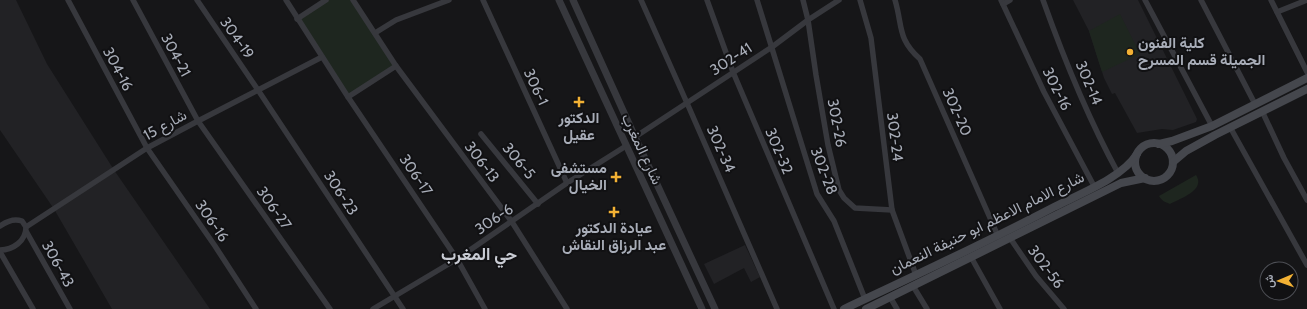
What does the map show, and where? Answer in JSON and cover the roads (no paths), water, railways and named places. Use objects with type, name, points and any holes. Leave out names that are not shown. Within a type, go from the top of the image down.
[{"type":"main road","points":[[1158,144],[1183,138],[1212,126],[1307,78]]},
{"type":"main road","points":[[1173,162],[1186,151],[1230,127],[1306,91]]},
{"type":"main road","points":[[1152,143],[1158,144],[1169,150],[1173,162],[1169,174],[1164,178],[1152,181],[1145,178],[1137,170],[1135,165],[1137,154],[1141,148],[1152,143]]},
{"type":"main road","name":"شارع الامام الاعظم ابو حنيفة النعمان","points":[[844,309],[998,236],[1094,186],[1118,173],[1131,163],[1137,154]]},
{"type":"main road","name":"شارع الامام الاعظم ابو حنيفة النعمان","points":[[866,309],[1121,183],[1145,178]]},
{"type":"street","name":"304-16","points":[[68,0],[147,148]]},
{"type":"street","name":"304-21","points":[[133,0],[198,121]]},
{"type":"street","name":"304-19","points":[[197,0],[258,90]]},
{"type":"street","name":"306-17","points":[[286,0],[322,58],[457,259],[485,309]]},
{"type":"street","points":[[297,19],[326,0]]},
{"type":"street","name":"306-13","points":[[353,0],[396,66],[512,222],[567,309]]},
{"type":"street","points":[[375,33],[396,20],[433,2],[449,0]]},
{"type":"street","name":"306-1","points":[[483,0],[567,183]]},
{"type":"street","name":"شارع المغرب","points":[[559,0],[702,309]]},
{"type":"street","name":"شارع المغرب","points":[[573,0],[634,137],[715,309]]},
{"type":"street","name":"302-34","points":[[641,0],[778,309]]},
{"type":"street","name":"302-32","points":[[707,0],[733,72],[834,309]]},
{"type":"street","name":"302-28","points":[[757,0],[817,194],[834,221],[865,299]]},
{"type":"street","name":"302-26","points":[[803,0],[808,20],[828,145],[840,190],[844,198],[855,208],[892,210]]},
{"type":"street","name":"302-41","points":[[634,137],[772,47],[808,20],[840,0]]},
{"type":"street","name":"302-24","points":[[860,0],[871,38],[892,210],[916,275]]},
{"type":"street","name":"302-20","points":[[895,0],[900,16],[902,36],[908,47],[920,59],[998,236]]},
{"type":"street","points":[[1002,2],[1010,0]]},
{"type":"street","name":"302-14","points":[[1043,0],[1068,65],[1102,143],[1118,173]]},
{"type":"street","points":[[1145,0],[1212,126]]},
{"type":"street","points":[[1201,0],[1255,104]]},
{"type":"street","points":[[1271,0],[1307,72]]},
{"type":"street","points":[[1277,12],[1307,0]]},
{"type":"street","name":"302-16","points":[[1002,2],[1044,92],[1094,186]]},
{"type":"street","name":"شارع 15","points":[[0,251],[14,246],[22,240],[26,229],[147,148],[322,58]]},
{"type":"street","points":[[348,97],[396,66]]},
{"type":"street","name":"306-23","points":[[258,90],[403,309]]},
{"type":"street","points":[[1262,111],[1284,158],[1307,200]]},
{"type":"street","name":"306-27","points":[[198,121],[330,309]]},
{"type":"street","points":[[1230,127],[1307,265]]},
{"type":"street","name":"306-5","points":[[481,134],[538,204]]},
{"type":"street","name":"306-6","points":[[373,309],[457,259],[567,183],[626,146]]},
{"type":"street","name":"306-16","points":[[147,148],[215,246],[256,309]]},
{"type":"street","points":[[0,224],[8,221],[22,221],[26,229]]},
{"type":"street","name":"306-43","points":[[26,229],[70,309]]},
{"type":"street","name":"302-56","points":[[1010,238],[1036,276],[1064,309]]},
{"type":"street","points":[[0,251],[33,309]]},
{"type":"street","points":[[970,257],[1000,309]]},
{"type":"street","points":[[913,286],[927,309]]},
{"type":"street","points":[[890,297],[897,309]]},
{"type":"place","name":"كلية الفنون الجميلة قسم المسرح","points":[[1130,52]]},
{"type":"place","name":"الدكتور عقيل","points":[[579,102]]},
{"type":"place","name":"مستشفى الخيال","points":[[616,177]]},
{"type":"place","name":"عيادة الدكتور عبد الرزاق النقاش","points":[[614,212]]},
{"type":"district","name":"حي المغرب","points":[[479,254]]}]
